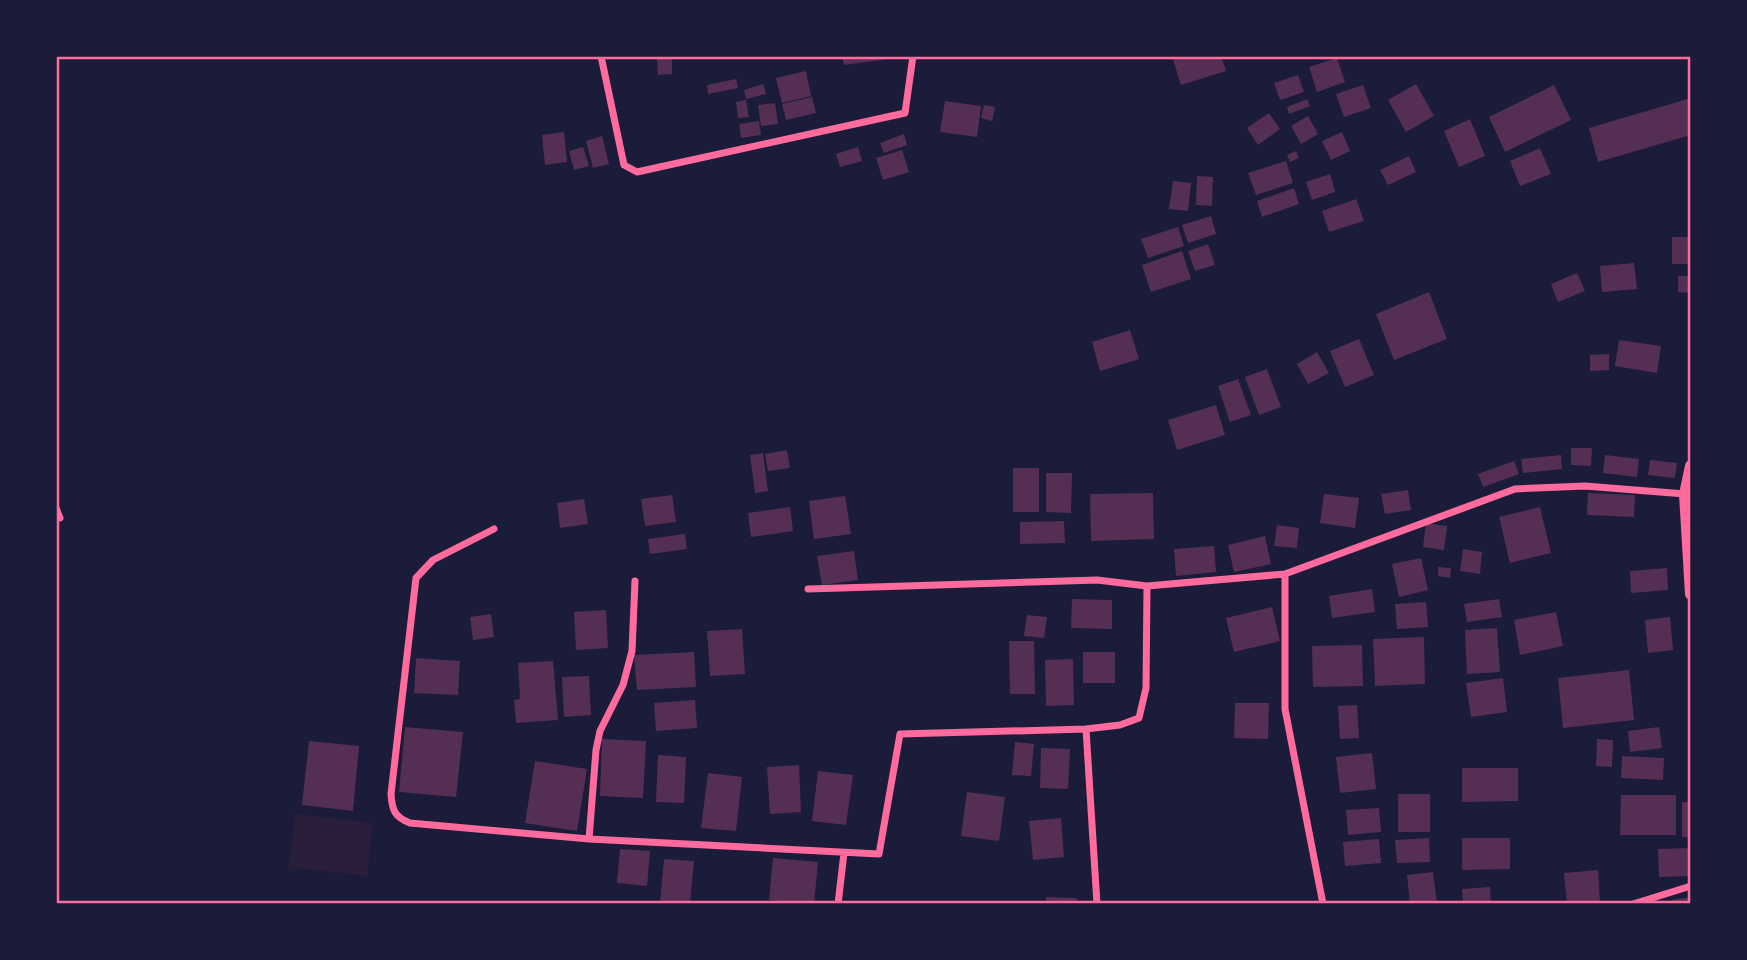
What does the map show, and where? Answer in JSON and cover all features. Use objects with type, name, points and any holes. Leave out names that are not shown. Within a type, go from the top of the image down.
[{"type":"main road","points":[[1691,466],[1685,494],[1691,594]]},
{"type":"street","points":[[601,56],[624,165],[637,172],[905,113],[914,56]]},
{"type":"street","points":[[808,589],[1097,580],[1147,586],[1286,574],[1515,489],[1585,485],[1685,494]]},
{"type":"street","points":[[56,508],[60,518]]},
{"type":"street","points":[[494,529],[433,560],[416,578],[392,809],[399,818],[410,823],[589,839],[879,854],[900,734],[1086,729],[1120,725],[1139,718],[1146,688],[1147,586]]},
{"type":"street","points":[[1286,574],[1285,709],[1323,904]]},
{"type":"street","points":[[589,839],[600,731],[623,685],[632,651],[635,581]]},
{"type":"street","points":[[1086,729],[1097,904]]},
{"type":"street","points":[[838,904],[844,853]]},
{"type":"street","points":[[1633,904],[1691,886]]},
{"type":"shaded area","points":[[295,814],[373,823],[367,876],[289,867]]},
{"type":"building","points":[[657,56],[672,56],[672,74],[658,75]]},
{"type":"building","points":[[842,56],[895,56],[895,58],[844,65]]},
{"type":"building","points":[[1172,56],[1221,56],[1226,71],[1181,85]]},
{"type":"building","points":[[1337,58],[1345,82],[1317,92],[1309,67]]},
{"type":"building","points":[[806,71],[811,96],[782,103],[776,78]]},
{"type":"building","points":[[1298,75],[1304,92],[1280,100],[1274,83]]},
{"type":"building","points":[[736,79],[738,88],[708,94],[707,85]]},
{"type":"building","points":[[763,84],[766,94],[746,99],[744,90]]},
{"type":"building","points":[[1416,84],[1434,116],[1406,132],[1388,100]]},
{"type":"building","points":[[1363,85],[1371,108],[1344,117],[1336,94]]},
{"type":"building","points":[[1554,85],[1571,120],[1505,152],[1489,117]]},
{"type":"building","points":[[812,97],[816,113],[786,120],[782,104]]},
{"type":"building","points":[[1691,98],[1691,135],[1598,162],[1589,128]]},
{"type":"building","points":[[1307,99],[1310,106],[1289,114],[1287,107]]},
{"type":"building","points":[[746,100],[749,117],[738,118],[736,102]]},
{"type":"building","points":[[945,101],[981,106],[977,137],[940,132]]},
{"type":"building","points":[[775,103],[778,124],[761,126],[758,105]]},
{"type":"building","points":[[984,105],[995,107],[992,121],[981,118]]},
{"type":"building","points":[[1269,113],[1280,129],[1258,145],[1247,128]]},
{"type":"building","points":[[1308,116],[1318,134],[1301,144],[1291,126]]},
{"type":"building","points":[[1470,119],[1485,156],[1459,167],[1444,131]]},
{"type":"building","points":[[759,121],[761,135],[741,138],[739,124]]},
{"type":"building","points":[[564,132],[567,162],[545,165],[542,135]]},
{"type":"building","points":[[1342,132],[1350,151],[1331,160],[1322,141]]},
{"type":"building","points":[[904,134],[907,145],[884,153],[880,143]]},
{"type":"building","points":[[602,136],[609,164],[593,168],[586,141]]},
{"type":"building","points":[[583,147],[589,166],[574,170],[569,151]]},
{"type":"building","points":[[858,147],[862,161],[840,167],[836,154]]},
{"type":"building","points":[[1540,148],[1551,174],[1520,186],[1510,161]]},
{"type":"building","points":[[902,150],[909,172],[883,180],[876,158]]},
{"type":"building","points":[[1296,151],[1299,158],[1290,162],[1287,155]]},
{"type":"building","points":[[1409,156],[1416,172],[1388,185],[1380,170]]},
{"type":"building","points":[[1286,161],[1293,183],[1256,195],[1248,173]]},
{"type":"building","points":[[1330,174],[1335,192],[1312,200],[1306,182]]},
{"type":"building","points":[[1197,176],[1213,177],[1212,206],[1196,205]]},
{"type":"building","points":[[1173,181],[1191,183],[1188,211],[1169,209]]},
{"type":"building","points":[[1294,188],[1299,204],[1262,217],[1257,201]]},
{"type":"building","points":[[1356,199],[1364,221],[1329,232],[1322,211]]},
{"type":"building","points":[[1211,216],[1216,234],[1188,243],[1182,225]]},
{"type":"building","points":[[1178,227],[1184,246],[1148,258],[1141,239]]},
{"type":"building","points":[[1672,237],[1691,237],[1691,264],[1672,264]]},
{"type":"building","points":[[1208,244],[1215,265],[1195,271],[1188,251]]},
{"type":"building","points":[[1182,251],[1191,279],[1151,292],[1142,265]]},
{"type":"building","points":[[1634,263],[1637,289],[1602,292],[1600,266]]},
{"type":"building","points":[[1577,273],[1585,291],[1558,302],[1551,284]]},
{"type":"building","points":[[1678,276],[1691,276],[1691,293],[1678,292]]},
{"type":"building","points":[[1429,292],[1447,339],[1394,360],[1376,314]]},
{"type":"building","points":[[1130,330],[1139,359],[1100,371],[1092,342]]},
{"type":"building","points":[[1359,339],[1374,375],[1345,387],[1330,351]]},
{"type":"building","points":[[1619,340],[1661,346],[1657,373],[1615,366]]},
{"type":"building","points":[[1317,352],[1329,373],[1308,384],[1297,364]]},
{"type":"building","points":[[1609,354],[1609,370],[1590,371],[1590,355]]},
{"type":"building","points":[[1267,369],[1281,407],[1259,415],[1245,377]]},
{"type":"building","points":[[1238,379],[1251,415],[1230,422],[1218,386]]},
{"type":"building","points":[[1216,405],[1225,435],[1177,450],[1168,420]]},
{"type":"building","points":[[1571,448],[1592,448],[1591,466],[1571,465]]},
{"type":"building","points":[[787,450],[790,468],[768,471],[765,454]]},
{"type":"building","points":[[763,453],[768,491],[755,493],[750,455]]},
{"type":"building","points":[[1561,455],[1562,469],[1523,473],[1521,459]]},
{"type":"building","points":[[1605,455],[1639,459],[1637,477],[1603,473]]},
{"type":"building","points":[[1650,460],[1677,463],[1675,478],[1648,475]]},
{"type":"building","points":[[1514,461],[1519,474],[1483,487],[1478,474]]},
{"type":"building","points":[[1013,468],[1039,468],[1039,512],[1013,512]]},
{"type":"building","points":[[1046,473],[1072,473],[1071,513],[1046,512]]},
{"type":"building","points":[[1408,490],[1411,510],[1385,514],[1381,494]]},
{"type":"building","points":[[1153,493],[1154,539],[1091,541],[1090,494]]},
{"type":"building","points":[[1588,493],[1635,495],[1634,517],[1587,515]]},
{"type":"building","points":[[1324,494],[1359,498],[1355,528],[1320,523]]},
{"type":"building","points":[[672,495],[676,522],[645,526],[641,499]]},
{"type":"building","points":[[845,496],[851,534],[814,539],[809,501]]},
{"type":"building","points":[[584,499],[588,524],[560,528],[557,503]]},
{"type":"building","points":[[790,507],[793,531],[751,537],[748,513]]},
{"type":"building","points":[[1540,507],[1551,553],[1510,563],[1499,517]]},
{"type":"building","points":[[1064,521],[1065,543],[1020,544],[1020,522]]},
{"type":"building","points":[[1426,523],[1447,526],[1444,550],[1423,547]]},
{"type":"building","points":[[1277,525],[1299,528],[1297,548],[1274,546]]},
{"type":"building","points":[[685,534],[687,549],[650,554],[648,539]]},
{"type":"building","points":[[1265,536],[1271,564],[1234,572],[1228,545]]},
{"type":"building","points":[[1214,546],[1216,572],[1176,576],[1174,549]]},
{"type":"building","points":[[1463,549],[1482,552],[1480,574],[1460,571]]},
{"type":"building","points":[[854,551],[858,580],[822,585],[817,556]]},
{"type":"building","points":[[1421,558],[1428,590],[1399,597],[1392,564]]},
{"type":"building","points":[[1438,567],[1451,568],[1450,578],[1438,576]]},
{"type":"building","points":[[1667,568],[1668,590],[1631,593],[1630,571]]},
{"type":"building","points":[[1372,589],[1375,612],[1332,618],[1329,596]]},
{"type":"building","points":[[1072,599],[1112,600],[1112,629],[1071,628]]},
{"type":"building","points":[[1499,599],[1502,617],[1467,622],[1464,604]]},
{"type":"building","points":[[1426,602],[1428,627],[1397,629],[1395,604]]},
{"type":"building","points":[[1272,607],[1280,641],[1234,652],[1226,618]]},
{"type":"building","points":[[606,610],[608,648],[576,650],[574,612]]},
{"type":"building","points":[[1556,612],[1563,646],[1520,655],[1514,620]]},
{"type":"building","points":[[491,614],[494,637],[473,640],[470,617]]},
{"type":"building","points":[[1027,615],[1047,617],[1044,638],[1024,636]]},
{"type":"building","points":[[1670,617],[1673,650],[1648,653],[1645,620]]},
{"type":"building","points":[[1497,628],[1500,672],[1467,674],[1465,630]]},
{"type":"building","points":[[742,629],[745,674],[710,676],[707,631]]},
{"type":"building","points":[[1424,637],[1425,684],[1375,686],[1373,639]]},
{"type":"building","points":[[1009,641],[1034,641],[1035,694],[1010,694]]},
{"type":"building","points":[[1362,645],[1363,686],[1313,687],[1312,646]]},
{"type":"building","points":[[694,652],[696,687],[637,690],[634,655]]},
{"type":"building","points":[[1083,652],[1115,652],[1115,683],[1083,683]]},
{"type":"building","points":[[416,658],[460,661],[458,695],[414,693]]},
{"type":"building","points":[[1073,659],[1074,705],[1046,706],[1045,660]]},
{"type":"building","points":[[553,661],[558,720],[516,723],[514,700],[520,699],[518,663]]},
{"type":"building","points":[[1629,670],[1634,720],[1563,728],[1558,678]]},
{"type":"building","points":[[589,676],[591,715],[564,717],[562,677]]},
{"type":"building","points":[[1503,678],[1507,712],[1471,717],[1466,683]]},
{"type":"building","points":[[695,700],[697,728],[656,731],[654,703]]},
{"type":"building","points":[[1235,703],[1269,703],[1268,739],[1234,738]]},
{"type":"building","points":[[1357,705],[1359,738],[1340,739],[1338,706]]},
{"type":"building","points":[[405,727],[463,732],[456,797],[399,792]]},
{"type":"building","points":[[1659,727],[1662,748],[1630,752],[1628,731]]},
{"type":"building","points":[[602,739],[646,741],[643,798],[600,796]]},
{"type":"building","points":[[1597,739],[1613,740],[1612,767],[1596,766]]},
{"type":"building","points":[[309,741],[359,746],[353,811],[302,805]]},
{"type":"building","points":[[1015,742],[1034,744],[1031,776],[1012,775]]},
{"type":"building","points":[[1041,748],[1070,749],[1068,789],[1040,788]]},
{"type":"building","points":[[1372,753],[1376,789],[1340,793],[1336,757]]},
{"type":"building","points":[[658,755],[686,757],[684,803],[656,802]]},
{"type":"building","points":[[1622,756],[1664,758],[1663,780],[1621,778]]},
{"type":"building","points":[[535,761],[587,769],[577,831],[525,823]]},
{"type":"building","points":[[799,765],[801,812],[770,814],[767,767]]},
{"type":"building","points":[[1462,768],[1518,768],[1518,801],[1462,802]]},
{"type":"building","points":[[818,771],[853,775],[846,825],[812,821]]},
{"type":"building","points":[[708,773],[742,777],[736,831],[701,828]]},
{"type":"building","points":[[967,792],[1005,797],[999,841],[961,836]]},
{"type":"building","points":[[1398,794],[1430,794],[1430,832],[1398,832]]},
{"type":"building","points":[[1621,795],[1676,795],[1676,835],[1620,835]]},
{"type":"building","points":[[1682,802],[1691,802],[1691,837],[1682,837]]},
{"type":"building","points":[[1379,808],[1381,832],[1348,835],[1346,810]]},
{"type":"building","points":[[1061,818],[1064,857],[1033,860],[1029,821]]},
{"type":"building","points":[[1429,838],[1430,862],[1397,863],[1395,840]]},
{"type":"building","points":[[1462,838],[1510,838],[1510,869],[1462,870]]},
{"type":"building","points":[[1379,839],[1381,863],[1345,866],[1343,842]]},
{"type":"building","points":[[1691,848],[1691,876],[1659,877],[1658,849]]},
{"type":"building","points":[[620,849],[650,851],[647,886],[617,883]]},
{"type":"building","points":[[773,858],[818,862],[814,904],[769,900]]},
{"type":"building","points":[[664,859],[694,861],[690,904],[660,904]]},
{"type":"building","points":[[1598,870],[1600,903],[1567,904],[1564,873]]},
{"type":"building","points":[[1433,872],[1437,904],[1410,904],[1407,875]]},
{"type":"building","points":[[1490,887],[1491,904],[1463,904],[1462,889]]},
{"type":"building","points":[[1046,897],[1077,898],[1077,904],[1046,904]]},
{"type":"building","points":[[1691,897],[1691,904],[1673,904],[1672,900]]}]
